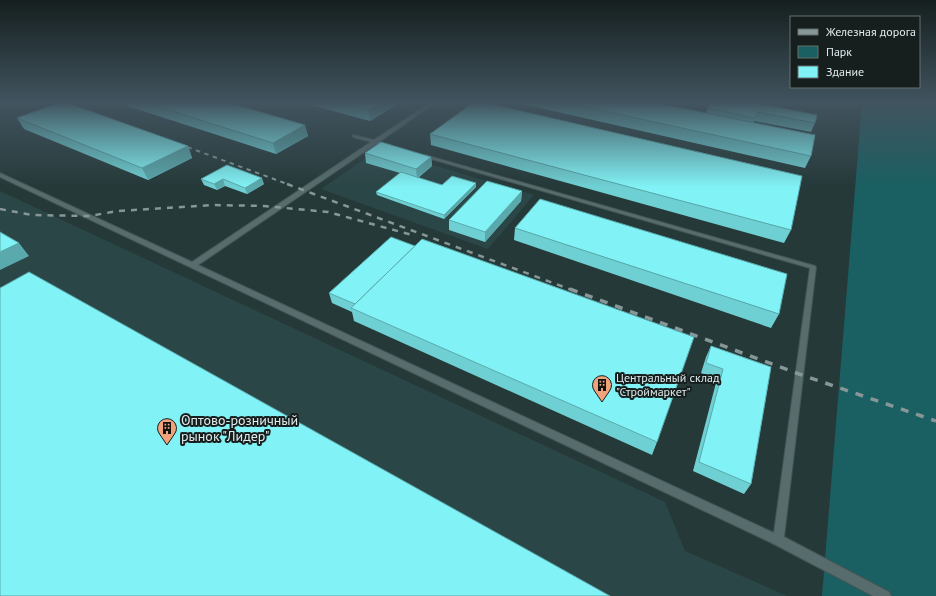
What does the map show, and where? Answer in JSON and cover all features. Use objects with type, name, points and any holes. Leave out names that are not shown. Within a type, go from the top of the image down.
[{"type":"lane","points":[[193,264],[390,131]]},
{"type":"lane","points":[[355,136],[396,148]]},
{"type":"lane","points":[[419,155],[813,267],[778,540]]},
{"type":"lane","points":[[0,175],[193,264],[778,540],[885,596]]},
{"type":"shaded area","points":[[379,149],[534,195],[488,249],[321,189]]},
{"type":"shaded area","points":[[0,191],[665,502],[685,551],[787,596],[0,596]]},
{"type":"green space","points":[[860,131],[936,131],[936,596],[822,596]]},
{"type":"building","points":[[49,131],[145,131],[188,146],[142,168]]},
{"type":"building","points":[[235,131],[295,131],[273,143]]},
{"type":"building","points":[[434,131],[606,131],[802,176],[791,230],[430,134]]},
{"type":"building","points":[[695,131],[794,131],[815,135],[811,156]]},
{"type":"building","points":[[381,142],[431,157],[416,169],[365,153]]},
{"type":"building","points":[[227,165],[262,178],[245,188],[223,179],[214,184],[201,179]]},
{"type":"building","points":[[401,172],[442,185],[452,176],[476,183],[444,215],[376,192]]},
{"type":"building","points":[[487,181],[522,191],[485,232],[449,220]]},
{"type":"building","points":[[540,199],[787,274],[779,314],[515,228]]},
{"type":"building","points":[[0,232],[19,243],[0,252]]},
{"type":"building","points":[[391,237],[415,246],[355,304],[329,293]]},
{"type":"building","name":"Центральный склад \"Строймаркет\"","points":[[422,239],[694,337],[657,442],[351,308]]},
{"type":"building","name":"Оптово-розничный рынок \"Лидер\"","points":[[29,272],[610,596],[0,596],[0,288]]},
{"type":"building","points":[[711,346],[771,367],[751,484],[699,462],[723,369],[706,363]]},
{"type":"railway","points":[[179,144],[290,185]]},
{"type":"railway","points":[[287,184],[572,290]]},
{"type":"railway","points":[[0,209],[32,215],[89,216],[118,211],[213,205],[264,206],[328,212],[412,235]]},
{"type":"railway","points":[[570,289],[799,374],[936,421]]},
{"type":"place","name":"Центральный склад \"Строймаркет\"","points":[[602,402]]},
{"type":"place","name":"Оптово-розничный рынок \"Лидер\"","points":[[167,445]]}]
